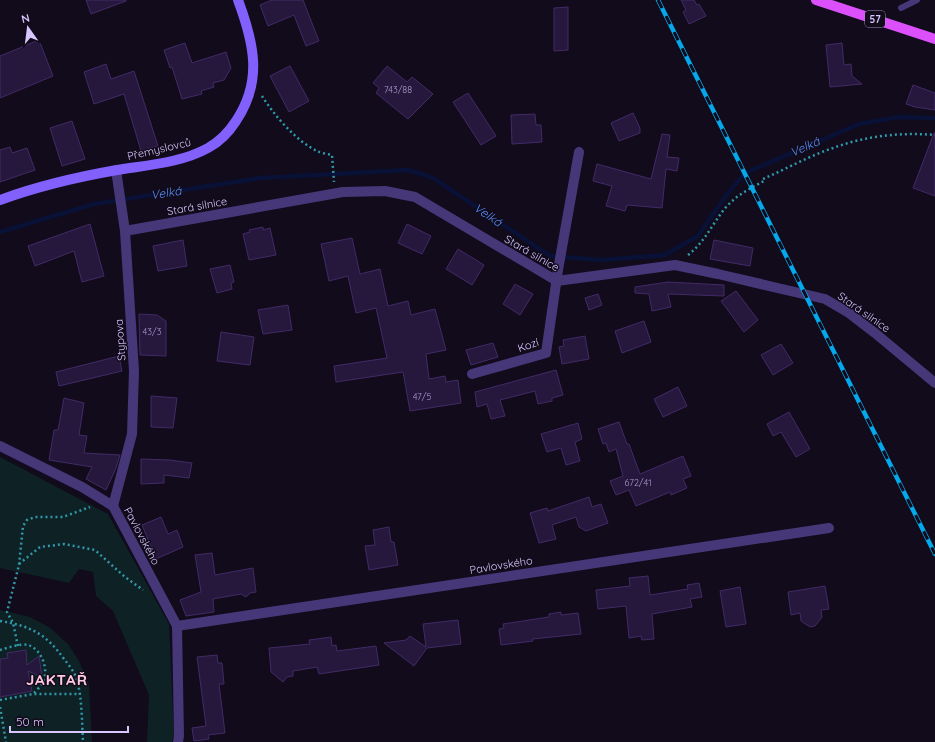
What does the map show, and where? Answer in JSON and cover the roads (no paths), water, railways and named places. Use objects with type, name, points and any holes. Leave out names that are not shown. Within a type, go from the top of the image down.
[{"type":"main road","name":"57","points":[[816,0],[935,39]]},
{"type":"street","name":"Přemyslovců","points":[[0,200],[63,180],[181,158],[200,152],[214,144],[227,133],[239,117],[248,98],[253,82],[254,67],[252,43],[238,0]]},
{"type":"street","points":[[556,281],[579,152]]},
{"type":"street","name":"Stypova","points":[[113,506],[132,434],[134,371],[125,231],[116,170]]},
{"type":"street","name":"Stará silnice","points":[[125,231],[343,192],[385,191],[415,197],[556,281],[676,265],[825,299],[849,313],[876,333],[935,383]]},
{"type":"street","name":"Kozí","points":[[472,374],[546,353],[556,281]]},
{"type":"street","name":"Pavlovského","points":[[0,446],[82,487],[113,506],[176,626],[178,742]]},
{"type":"street","name":"Pavlovského","points":[[176,626],[829,528]]},
{"type":"lane","points":[[901,8],[917,0]]},
{"type":"waterway","name":"Velká","points":[[0,232],[94,204],[260,178],[408,170],[433,178],[550,256],[601,260],[665,255],[698,236],[725,197],[745,173],[859,124],[899,117],[935,118]]},
{"type":"railway","points":[[658,0],[935,554]]},
{"type":"district","name":"JAKTAŘ","points":[[57,680]]}]
